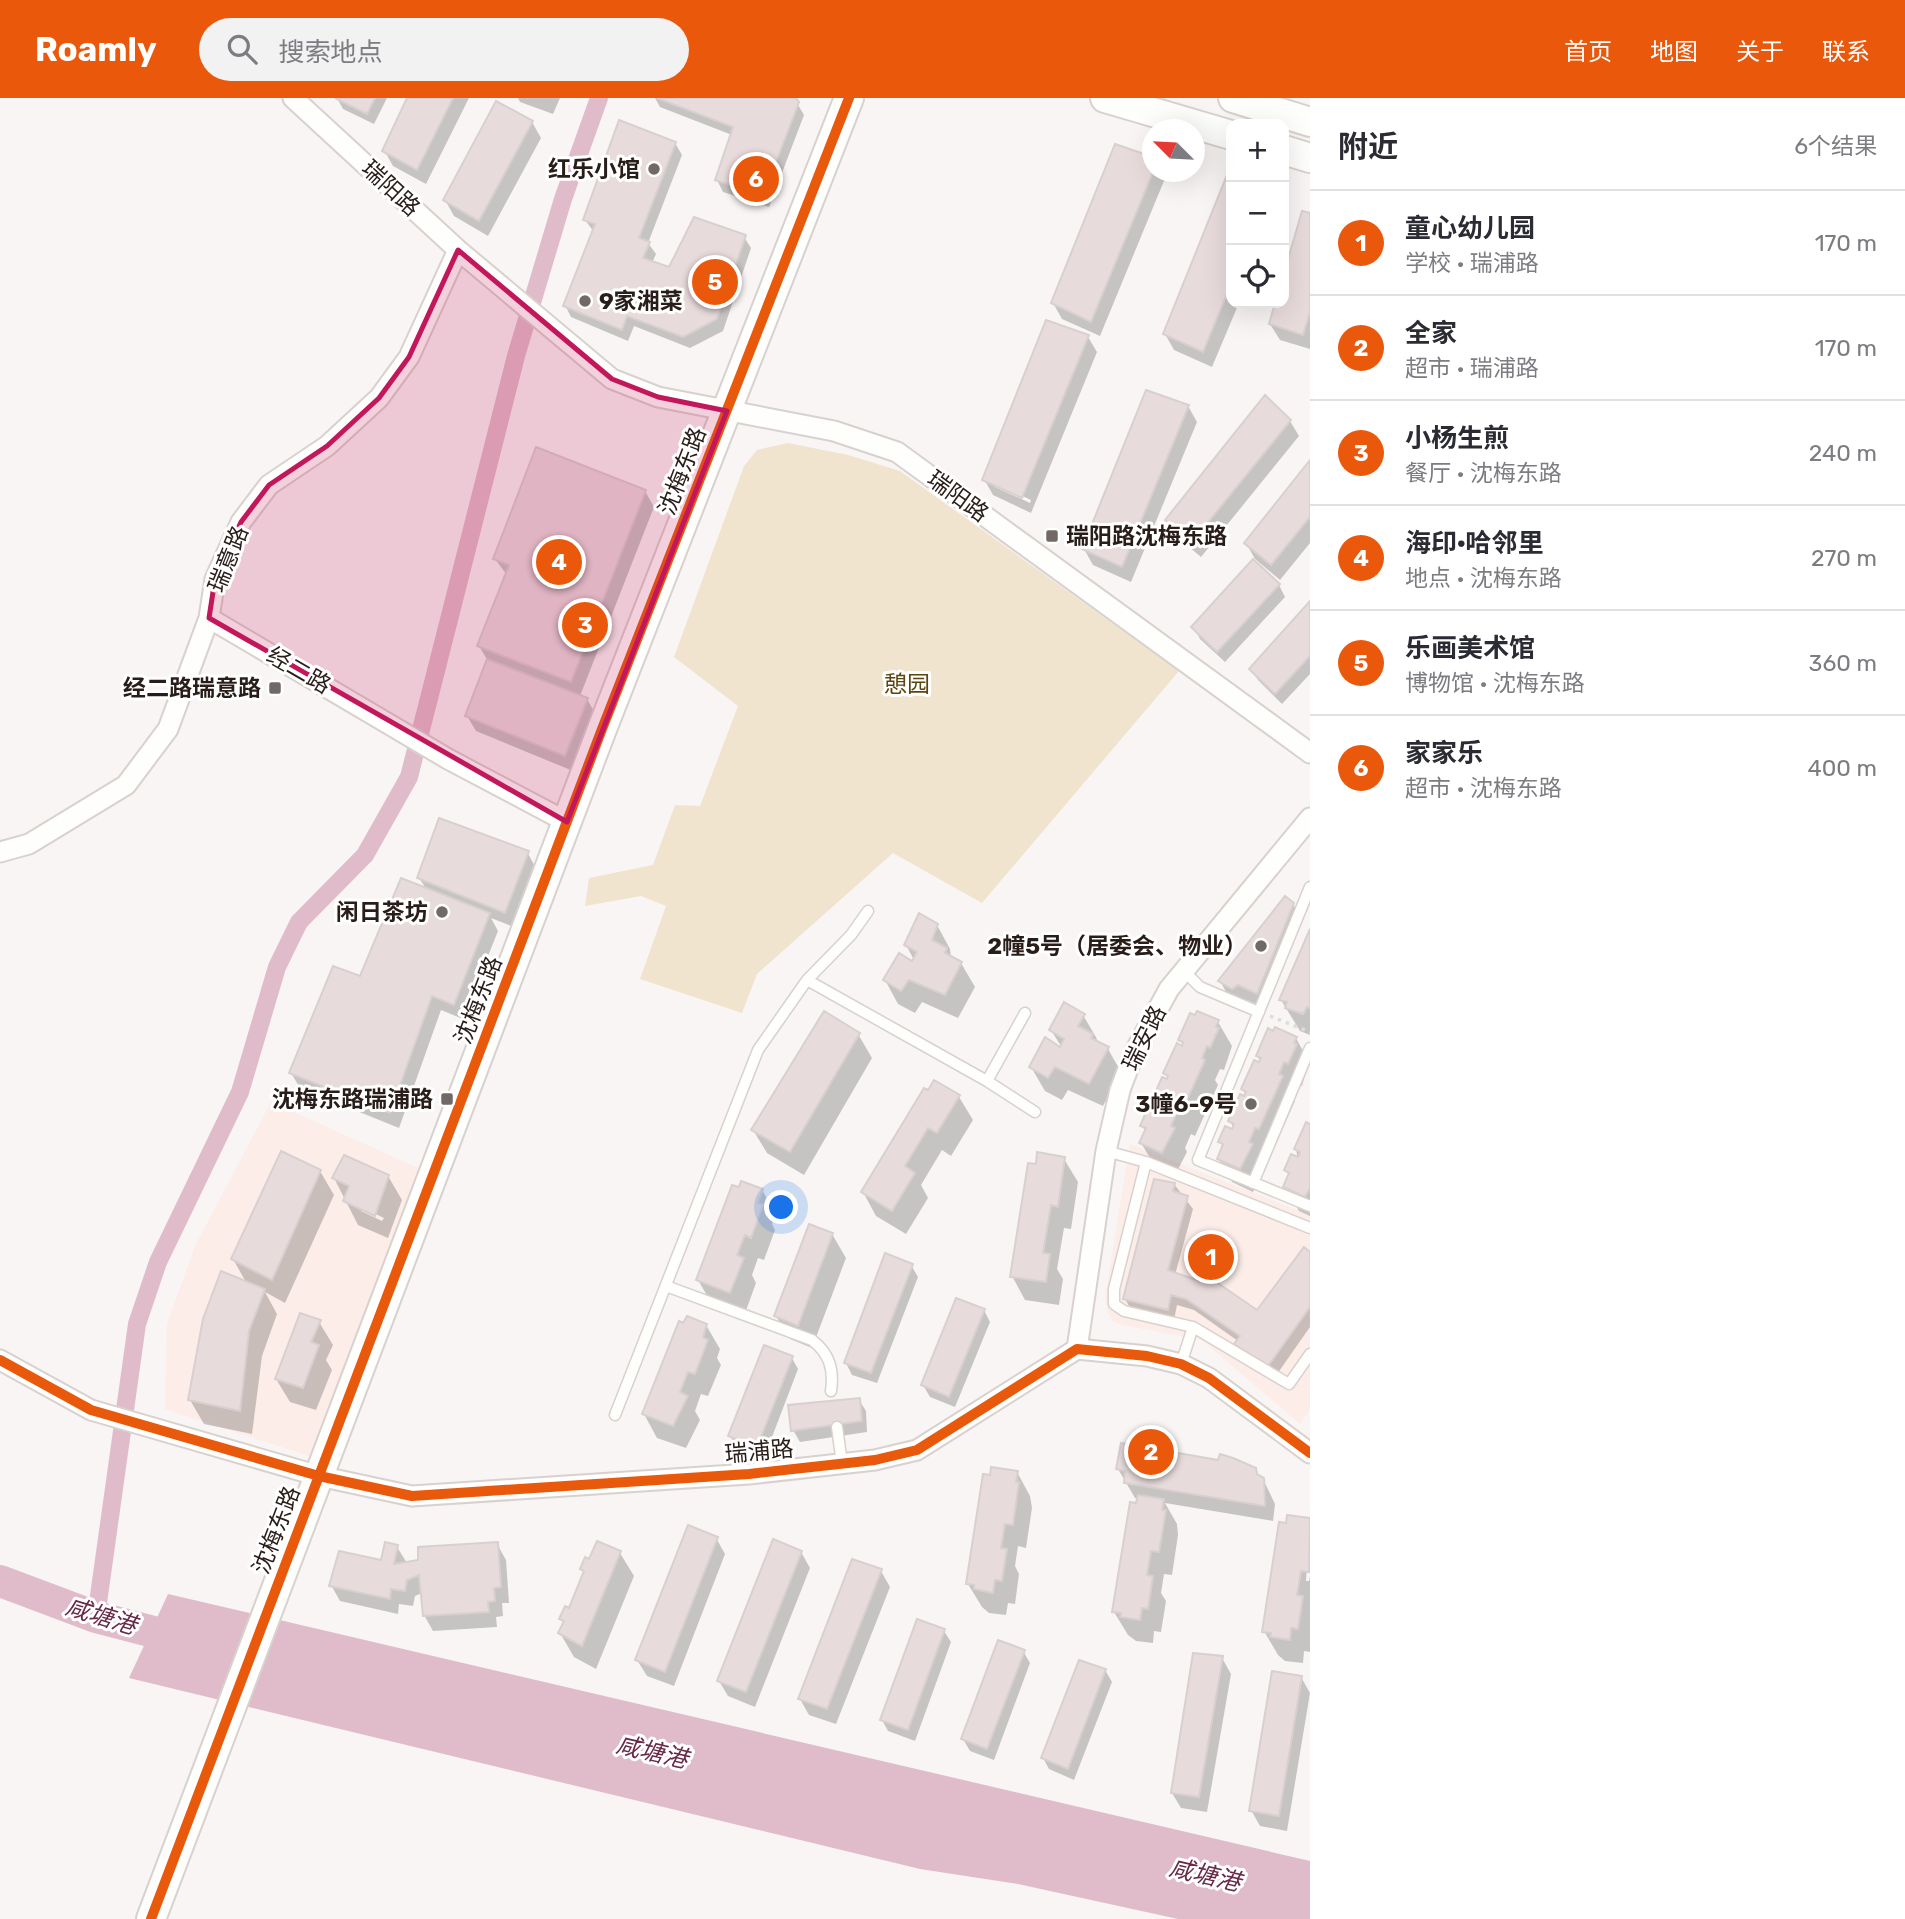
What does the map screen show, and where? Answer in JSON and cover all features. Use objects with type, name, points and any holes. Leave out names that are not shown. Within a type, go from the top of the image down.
[{"type":"street","name":"瑞阳路","points":[[293,98],[458,250],[612,379],[658,397],[834,431],[897,452],[1310,753]]},
{"type":"street","name":"沈梅东路","points":[[151,1919],[567,822],[849,98]]},
{"type":"street","points":[[1105,98],[1226,134]]},
{"type":"street","points":[[1233,98],[1310,122]]},
{"type":"street","points":[[1289,152],[1310,158]]},
{"type":"street","name":"瑞意路","points":[[0,852],[29,844],[126,785],[167,729],[209,618],[215,579],[241,522],[269,485],[327,446],[379,398],[410,356],[458,250]]},
{"type":"street","name":"经二路","points":[[209,618],[390,722],[448,759],[567,822]]},
{"type":"street","name":"瑞安路","points":[[1077,1349],[1106,1151],[1120,1090],[1134,1053],[1154,1012],[1184,971],[1310,818]]},
{"type":"street","points":[[1077,1349],[1147,1356],[1181,1364],[1209,1378],[1310,1453]]},
{"type":"street","name":"瑞浦路","points":[[0,1360],[91,1410],[161,1433],[319,1476],[412,1496],[749,1474],[875,1460],[917,1450],[1077,1349]]},
{"type":"lane","points":[[1310,887],[1198,1160],[1310,1206]]},
{"type":"lane","points":[[615,1415],[758,1050],[807,981],[851,935],[868,911]]},
{"type":"lane","points":[[1184,971],[1200,987],[1259,1012]]},
{"type":"lane","points":[[807,981],[988,1081],[1035,1112]]},
{"type":"lane","points":[[988,1081],[1025,1013]]},
{"type":"lane","points":[[1254,1183],[1310,1048]]},
{"type":"lane","points":[[1106,1151],[1146,1162],[1310,1228]]},
{"type":"lane","points":[[1146,1162],[1114,1289],[1114,1304],[1124,1311],[1193,1327],[1289,1384],[1310,1354]]},
{"type":"lane","points":[[666,1286],[812,1340],[821,1347],[831,1366],[831,1391]]},
{"type":"lane","points":[[1181,1364],[1193,1327]]},
{"type":"lane","points":[[836,1427],[842,1464]]},
{"type":"path","points":[[1259,1012],[1310,1032]]},
{"type":"highlighted area","points":[[458,250],[612,379],[658,397],[727,411],[567,822],[209,618],[215,579],[241,522],[269,485],[327,446],[379,398],[409,357]]},
{"type":"shaded area","points":[[271,1102],[423,1170],[309,1456],[165,1409],[167,1324],[195,1246]]},
{"type":"shaded area","points":[[1130,1144],[1310,1215],[1310,1410],[1300,1424],[1202,1340],[1122,1325],[1113,1321],[1107,1312],[1105,1298]]},
{"type":"green space","name":"憩园","points":[[788,443],[848,455],[900,471],[1179,671],[982,903],[893,853],[757,974],[742,1013],[640,979],[666,906],[641,896],[585,906],[589,878],[653,865],[675,805],[700,806],[738,706],[674,657],[744,466],[757,450]]},
{"type":"water","points":[[168,1594],[1310,1861],[1310,1919],[1178,1919],[1018,1884],[920,1869],[129,1678]]},
{"type":"building","points":[[335,98],[375,98],[367,114]]},
{"type":"building","points":[[407,98],[453,98],[417,170],[382,151]]},
{"type":"building","points":[[657,98],[796,98],[799,102],[763,196],[715,180],[733,127]]},
{"type":"building","points":[[496,101],[533,121],[479,221],[443,200]]},
{"type":"building","points":[[619,120],[676,142],[639,238],[650,242],[643,258],[669,267],[694,217],[746,235],[717,319],[683,337],[627,316],[622,330],[563,306],[595,224],[583,220]]},
{"type":"building","points":[[1115,144],[1142,153],[1142,182],[1149,182],[1091,322],[1051,303]]},
{"type":"building","points":[[1226,177],[1226,296],[1203,352],[1163,334]]},
{"type":"building","points":[[1302,211],[1310,213],[1310,312],[1303,335],[1269,324],[1274,308],[1289,308],[1289,256]]},
{"type":"building","points":[[1046,320],[1089,335],[1022,498],[982,480]]},
{"type":"building","points":[[1146,390],[1189,405],[1122,567],[1082,549]]},
{"type":"building","points":[[1265,395],[1291,420],[1192,542],[1165,520]]},
{"type":"building","points":[[536,447],[646,490],[571,682],[477,646],[509,565],[493,559]]},
{"type":"building","points":[[1310,460],[1310,517],[1271,565],[1244,543]]},
{"type":"building","points":[[1253,559],[1280,584],[1217,652],[1191,627]]},
{"type":"building","points":[[1310,601],[1310,656],[1275,694],[1249,669]]},
{"type":"building","points":[[487,659],[588,698],[565,756],[465,716]]},
{"type":"building","points":[[439,818],[529,851],[505,913],[417,878]]},
{"type":"building","points":[[401,878],[490,913],[454,1005],[432,996],[390,1113],[289,1073],[333,966],[360,976]]},
{"type":"building","name":"2幢5号（居委会、物业）","points":[[1285,896],[1294,903],[1257,994],[1238,985],[1232,989],[1218,981]]},
{"type":"building","points":[[919,913],[938,924],[932,940],[947,948],[945,953],[962,962],[945,995],[909,980],[901,991],[883,980],[899,953],[912,961],[917,952],[904,945]]},
{"type":"building","points":[[1310,929],[1310,1008],[1307,1007],[1303,1014],[1285,1008],[1287,1002],[1279,1000]]},
{"type":"building","points":[[1064,1002],[1085,1014],[1078,1026],[1093,1034],[1091,1038],[1109,1047],[1089,1084],[1055,1067],[1048,1078],[1029,1067],[1045,1037],[1060,1047],[1064,1039],[1049,1030]]},
{"type":"building","points":[[824,1011],[860,1033],[790,1152],[751,1130]]},
{"type":"building","points":[[1197,1011],[1219,1020],[1216,1027],[1219,1028],[1210,1048],[1207,1046],[1202,1058],[1205,1060],[1181,1113],[1177,1112],[1171,1126],[1175,1128],[1162,1153],[1139,1143],[1146,1128],[1140,1126],[1147,1110],[1154,1113],[1156,1107],[1150,1105],[1162,1077],[1167,1079],[1168,1076],[1163,1073],[1177,1043],[1182,1046],[1183,1042],[1178,1040],[1190,1013],[1195,1015]]},
{"type":"building","name":"3幢6-9号","points":[[1275,1027],[1297,1037],[1294,1043],[1297,1044],[1288,1064],[1284,1062],[1279,1074],[1283,1076],[1259,1129],[1255,1128],[1249,1142],[1253,1144],[1240,1169],[1217,1159],[1223,1144],[1218,1142],[1225,1126],[1232,1129],[1234,1124],[1228,1121],[1240,1094],[1244,1096],[1246,1092],[1241,1089],[1254,1060],[1259,1062],[1261,1058],[1256,1056],[1268,1028],[1273,1031]]},
{"type":"building","points":[[934,1080],[960,1095],[937,1133],[928,1128],[905,1166],[915,1173],[892,1211],[861,1192],[924,1088],[928,1090]]},
{"type":"building","points":[[1306,1122],[1310,1124],[1310,1188],[1305,1197],[1283,1187],[1289,1173],[1284,1170],[1291,1154],[1298,1157],[1300,1152],[1294,1149]]},
{"type":"building","points":[[281,1151],[321,1170],[272,1280],[231,1259]]},
{"type":"building","points":[[1037,1152],[1065,1157],[1058,1207],[1051,1205],[1043,1253],[1050,1254],[1046,1282],[1010,1277],[1028,1163],[1036,1164]]},
{"type":"building","points":[[344,1155],[389,1175],[375,1216],[343,1201],[349,1186],[332,1178]]},
{"type":"building","points":[[1154,1179],[1175,1183],[1173,1191],[1188,1196],[1168,1270],[1199,1281],[1203,1273],[1257,1310],[1304,1247],[1310,1252],[1310,1307],[1268,1366],[1234,1344],[1240,1336],[1186,1299],[1171,1295],[1168,1310],[1123,1299]]},
{"type":"building","points":[[741,1181],[763,1189],[758,1203],[763,1205],[751,1238],[745,1235],[737,1255],[744,1258],[730,1293],[696,1280],[732,1185],[739,1187]]},
{"type":"building","points":[[809,1224],[833,1233],[798,1326],[774,1316]]},
{"type":"building","points":[[885,1253],[913,1264],[871,1373],[844,1363]]},
{"type":"building","points":[[221,1271],[265,1289],[249,1331],[240,1411],[188,1400],[203,1319]]},
{"type":"building","points":[[956,1298],[985,1309],[949,1397],[921,1385]]},
{"type":"building","points":[[300,1313],[321,1320],[311,1342],[319,1345],[303,1388],[275,1379]]},
{"type":"building","points":[[687,1316],[707,1324],[703,1337],[708,1340],[695,1374],[688,1372],[680,1392],[688,1396],[673,1426],[642,1414],[679,1321],[683,1323]]},
{"type":"building","points":[[764,1345],[793,1356],[757,1447],[728,1436]]},
{"type":"building","points":[[860,1398],[862,1421],[791,1431],[788,1405]]},
{"type":"building","points":[[1121,1443],[1218,1460],[1220,1454],[1256,1468],[1257,1474],[1264,1478],[1265,1506],[1124,1483],[1125,1471],[1116,1469]]},
{"type":"building","points":[[991,1467],[1018,1471],[1016,1482],[1019,1482],[1013,1525],[1005,1524],[1001,1548],[1007,1549],[1002,1581],[995,1580],[993,1593],[974,1589],[974,1585],[966,1584],[983,1474],[990,1475]]},
{"type":"building","points":[[1138,1495],[1164,1499],[1162,1510],[1166,1510],[1159,1552],[1151,1551],[1147,1575],[1153,1576],[1148,1609],[1142,1608],[1140,1620],[1120,1617],[1121,1613],[1112,1612],[1130,1502],[1136,1503]]},
{"type":"building","points":[[1287,1515],[1310,1518],[1309,1572],[1301,1571],[1297,1595],[1303,1596],[1298,1629],[1291,1628],[1290,1640],[1270,1637],[1271,1633],[1262,1632],[1279,1522],[1286,1523]]},
{"type":"building","points":[[688,1525],[718,1537],[665,1672],[635,1660]]},
{"type":"building","points":[[773,1539],[802,1551],[746,1692],[717,1681]]},
{"type":"building","points":[[597,1541],[621,1551],[582,1646],[558,1633],[564,1621],[559,1619],[565,1606],[569,1608],[584,1571],[580,1569],[585,1557],[589,1559]]},
{"type":"building","points":[[385,1542],[398,1545],[394,1564],[418,1560],[418,1547],[498,1542],[501,1587],[494,1588],[495,1601],[488,1602],[489,1612],[423,1616],[419,1575],[407,1580],[405,1591],[391,1589],[390,1599],[329,1586],[339,1551],[381,1560]]},
{"type":"building","points":[[852,1559],[882,1569],[827,1709],[798,1699]]},
{"type":"building","points":[[917,1619],[945,1629],[908,1730],[880,1720]]},
{"type":"building","points":[[998,1640],[1025,1650],[987,1749],[961,1739]]},
{"type":"building","points":[[1193,1653],[1223,1656],[1199,1797],[1171,1793]]},
{"type":"building","points":[[1079,1660],[1106,1669],[1068,1769],[1041,1758]]},
{"type":"building","points":[[1272,1671],[1302,1676],[1279,1816],[1249,1811]]},
{"type":"waterway","points":[[96,1617],[137,1324],[158,1262],[240,1092],[277,967],[299,922],[365,855],[409,777],[516,356],[563,199],[599,98]]},
{"type":"waterway","name":"咸塘港","points":[[0,1581],[96,1617],[192,1642]]},
{"type":"cycle path","points":[[151,1919],[602,729],[849,98]]},
{"type":"cycle path","points":[[0,1360],[91,1410],[319,1476],[412,1496],[749,1474],[875,1460],[917,1450],[1077,1349],[1147,1356],[1181,1364],[1209,1378],[1310,1453]]},
{"type":"place","name":"红乐小馆","points":[[654,169]]},
{"type":"place","name":"家家乐","points":[[756,179]]},
{"type":"place","name":"乐画美术馆","points":[[715,282]]},
{"type":"place","name":"9家湘菜","points":[[585,301]]},
{"type":"place","name":"瑞阳路沈梅东路","points":[[1052,536]]},
{"type":"place","name":"海印·哈邻里","points":[[559,562]]},
{"type":"place","name":"小杨生煎","points":[[585,625]]},
{"type":"place","name":"经二路瑞意路","points":[[275,688]]},
{"type":"place","name":"闲日茶坊","points":[[442,912]]},
{"type":"place","name":"2幢5号（居委会、物业）","points":[[1261,946]]},
{"type":"place","name":"沈梅东路瑞浦路","points":[[447,1099]]},
{"type":"place","name":"3幢6-9号","points":[[1251,1104]]},
{"type":"place","name":"童心幼儿园","points":[[1211,1257]]},
{"type":"place","name":"全家","points":[[1151,1452]]}]
